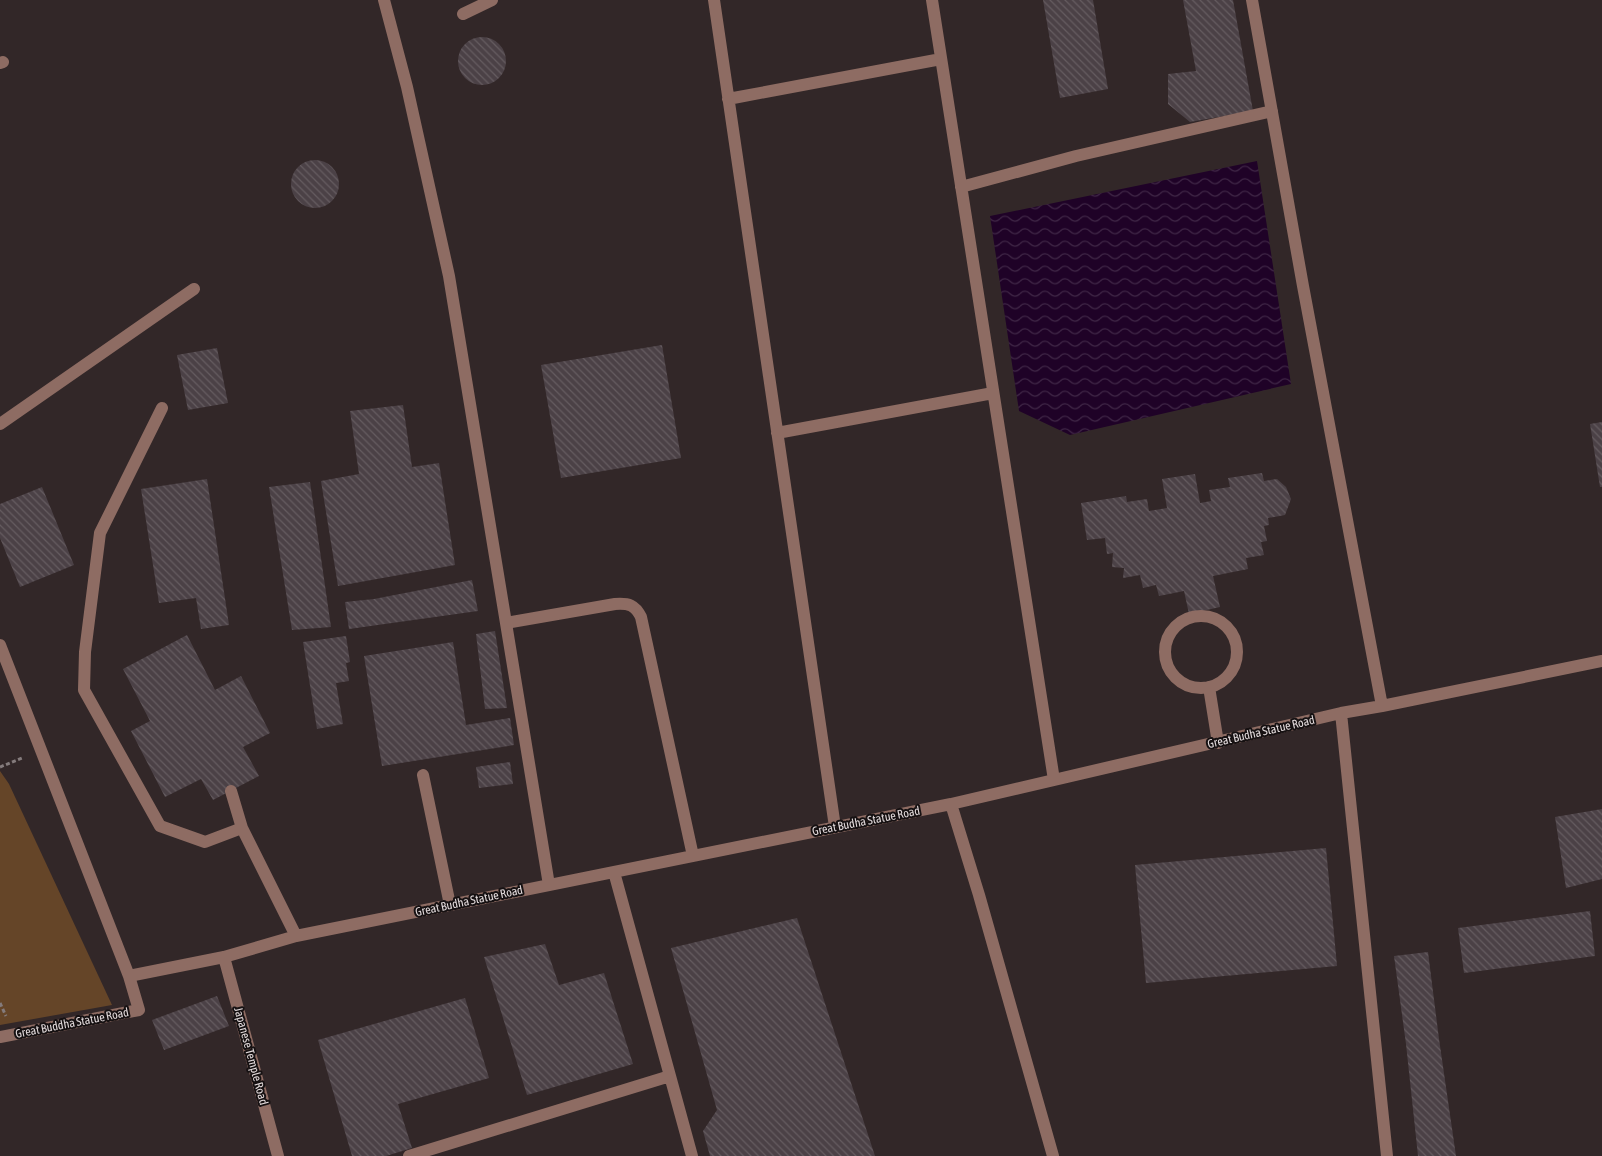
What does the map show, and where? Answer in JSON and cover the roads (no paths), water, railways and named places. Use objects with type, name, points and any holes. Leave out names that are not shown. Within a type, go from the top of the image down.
[{"type":"street","points":[[384,0],[407,87],[450,276],[549,885]]},
{"type":"street","points":[[463,14],[492,0]]},
{"type":"street","points":[[714,0],[836,827]]},
{"type":"street","points":[[932,0],[1054,780]]},
{"type":"street","points":[[1252,0],[1382,706]]},
{"type":"street","points":[[728,99],[941,59]]},
{"type":"street","points":[[960,187],[1076,156],[1272,111]]},
{"type":"street","points":[[0,424],[194,290]]},
{"type":"street","points":[[777,433],[993,393]]},
{"type":"street","points":[[162,408],[100,533],[85,652],[84,690],[160,826],[206,842],[242,828]]},
{"type":"street","points":[[506,623],[615,604],[626,603],[636,608],[641,617],[645,634],[693,856]]},
{"type":"street","points":[[1205,615],[1217,618],[1230,630],[1238,646],[1238,659],[1233,670],[1226,679],[1216,686],[1209,688],[1192,687],[1181,682],[1172,674],[1167,663],[1165,651],[1173,628],[1182,620],[1193,616],[1205,615]]},
{"type":"street","points":[[0,645],[129,976]]},
{"type":"street","name":"Great Budha Statue Road","points":[[129,976],[224,957],[296,936],[951,804],[1342,713],[1602,661]]},
{"type":"street","points":[[1209,688],[1218,743]]},
{"type":"street","points":[[1342,713],[1387,1156]]},
{"type":"street","points":[[423,774],[450,905]]},
{"type":"street","points":[[231,791],[242,828],[296,936]]},
{"type":"street","points":[[951,804],[979,894],[1053,1156]]},
{"type":"street","points":[[614,872],[692,1156]]},
{"type":"street","name":"Japanese Temple Road","points":[[224,957],[278,1156]]},
{"type":"street","name":"Great Buddha Statue Road","points":[[0,1037],[139,1010],[129,976]]},
{"type":"street","points":[[409,1156],[670,1076]]},
{"type":"water","points":[[1257,161],[1291,384],[1070,435],[1019,411],[990,216]]}]
